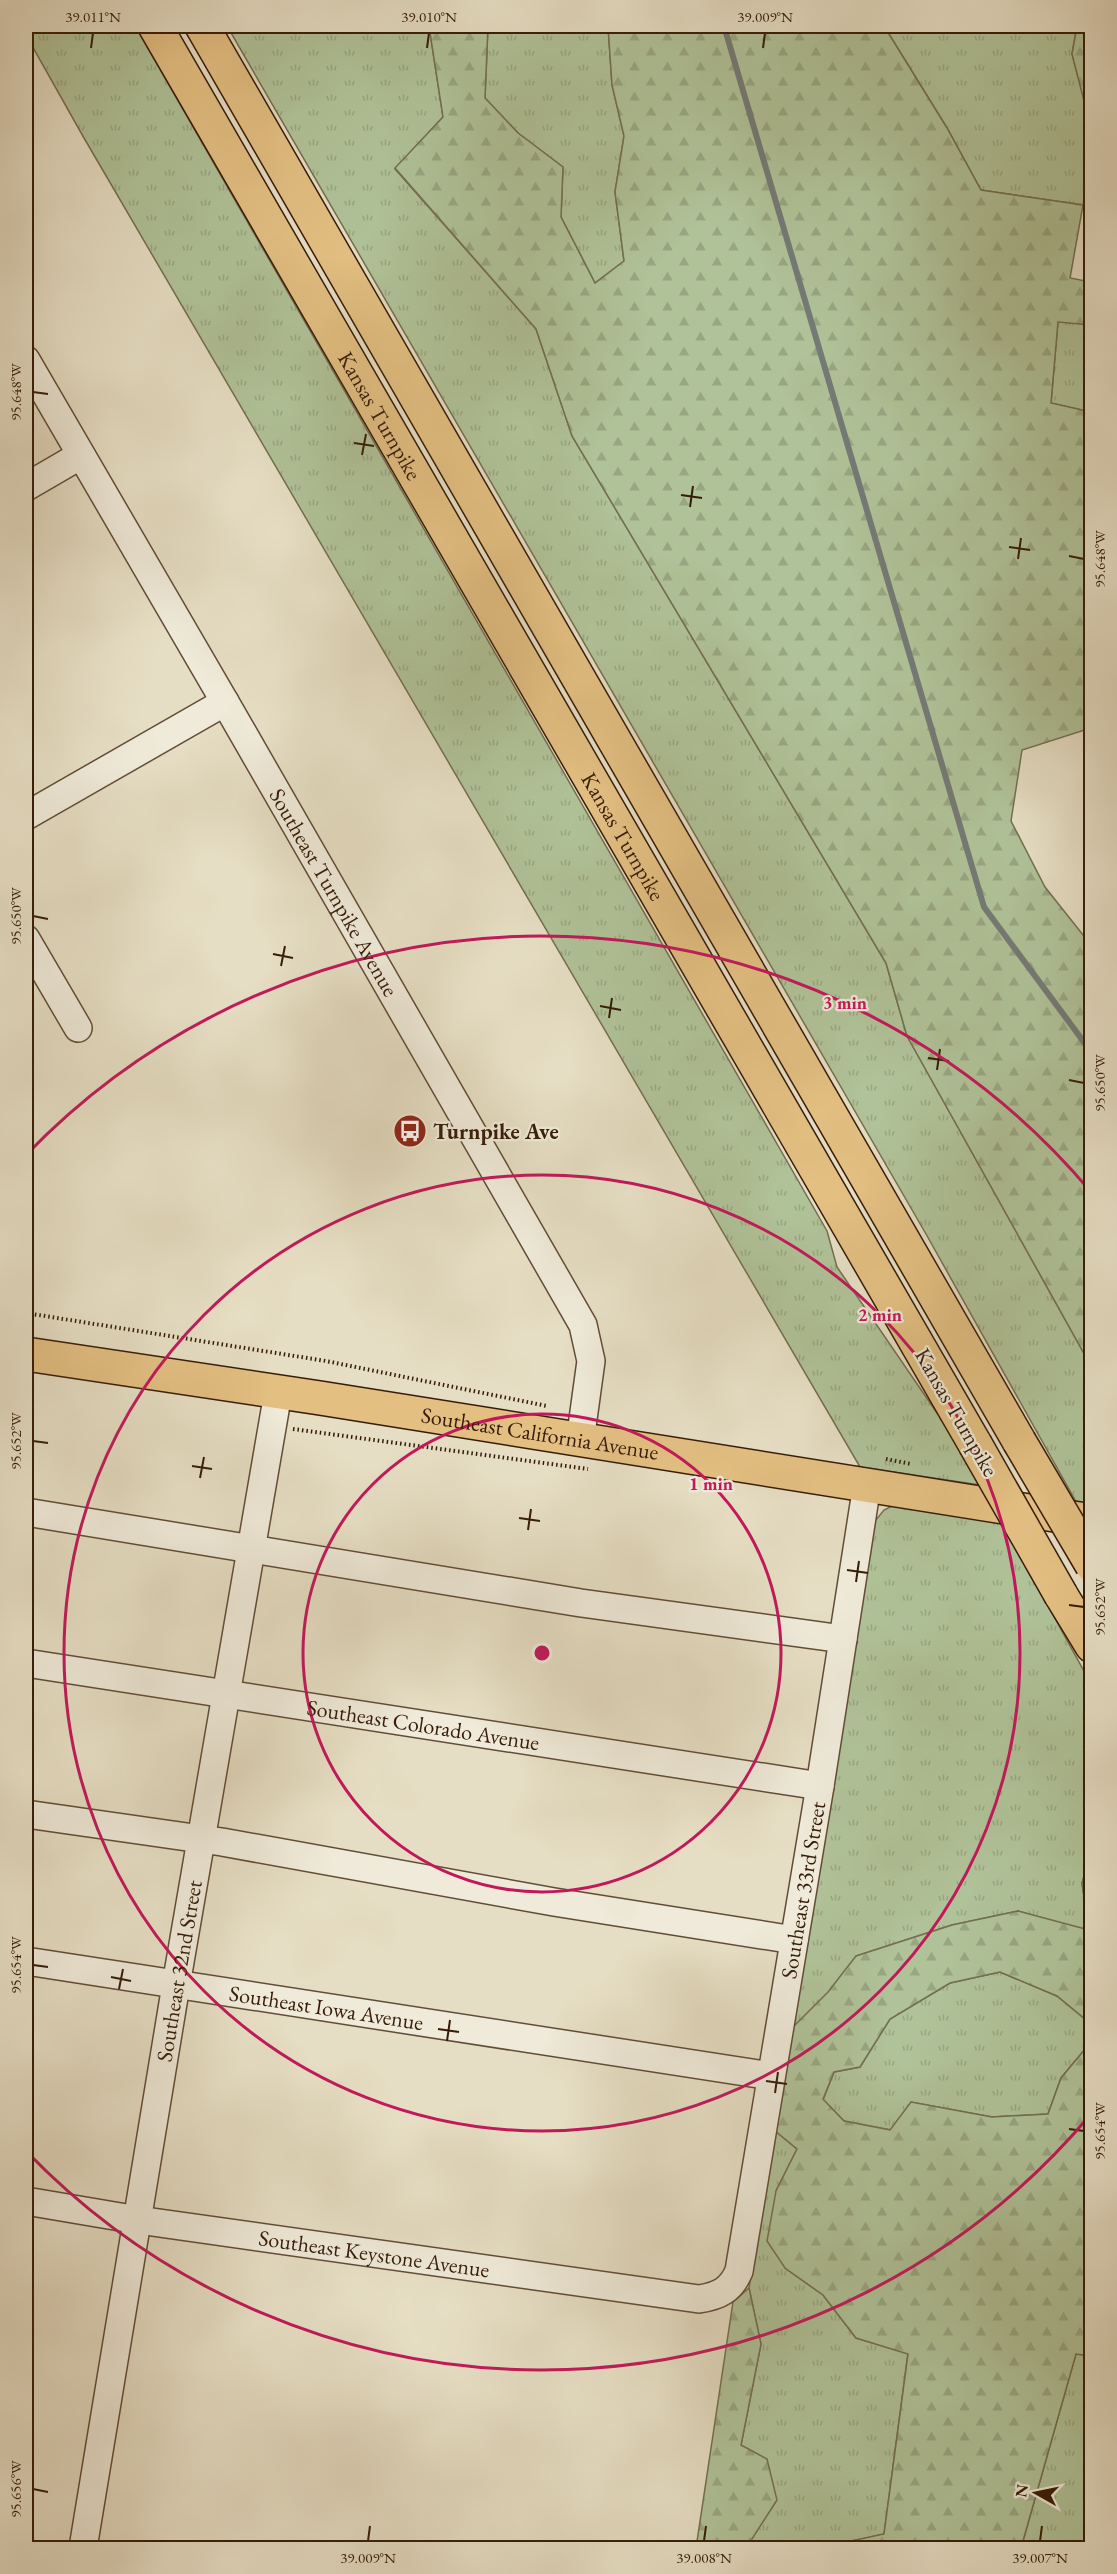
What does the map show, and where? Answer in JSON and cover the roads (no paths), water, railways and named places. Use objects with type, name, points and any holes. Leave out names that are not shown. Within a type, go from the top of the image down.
[{"type":"main road","name":"Kansas Turnpike","points":[[155,26],[1092,1646]]},
{"type":"main road","name":"Kansas Turnpike","points":[[202,26],[1092,1565]]},
{"type":"main road","name":"Southeast California Avenue","points":[[26,1354],[278,1393],[582,1427],[874,1472],[1092,1521]]},
{"type":"street","name":"Southeast Turnpike Avenue","points":[[26,360],[583,1325],[591,1361],[582,1427]]},
{"type":"street","points":[[26,487],[81,455]]},
{"type":"street","points":[[26,816],[225,702]]},
{"type":"street","points":[[26,939],[78,1028]]},
{"type":"street","name":"Southeast 32nd Street","points":[[83,2548],[176,1985],[278,1393]]},
{"type":"street","name":"Southeast 33rd Street","points":[[724,2292],[739,2271],[843,1639],[874,1472]]},
{"type":"street","points":[[26,1512],[581,1604],[843,1639]]},
{"type":"street","name":"Southeast Colorado Avenue","points":[[26,1663],[820,1786]]},
{"type":"street","points":[[26,1814],[201,1839],[554,1902],[794,1940]]},
{"type":"street","name":"Southeast Iowa Avenue","points":[[26,1961],[771,2076]]},
{"type":"street","name":"Southeast Keystone Avenue","points":[[26,2201],[138,2220],[699,2299],[715,2297],[724,2292]]},
{"type":"waterway","points":[[724,26],[984,907],[1092,1053]]},
{"type":"place","name":"Turnpike Ave","points":[[410,1131]]}]
